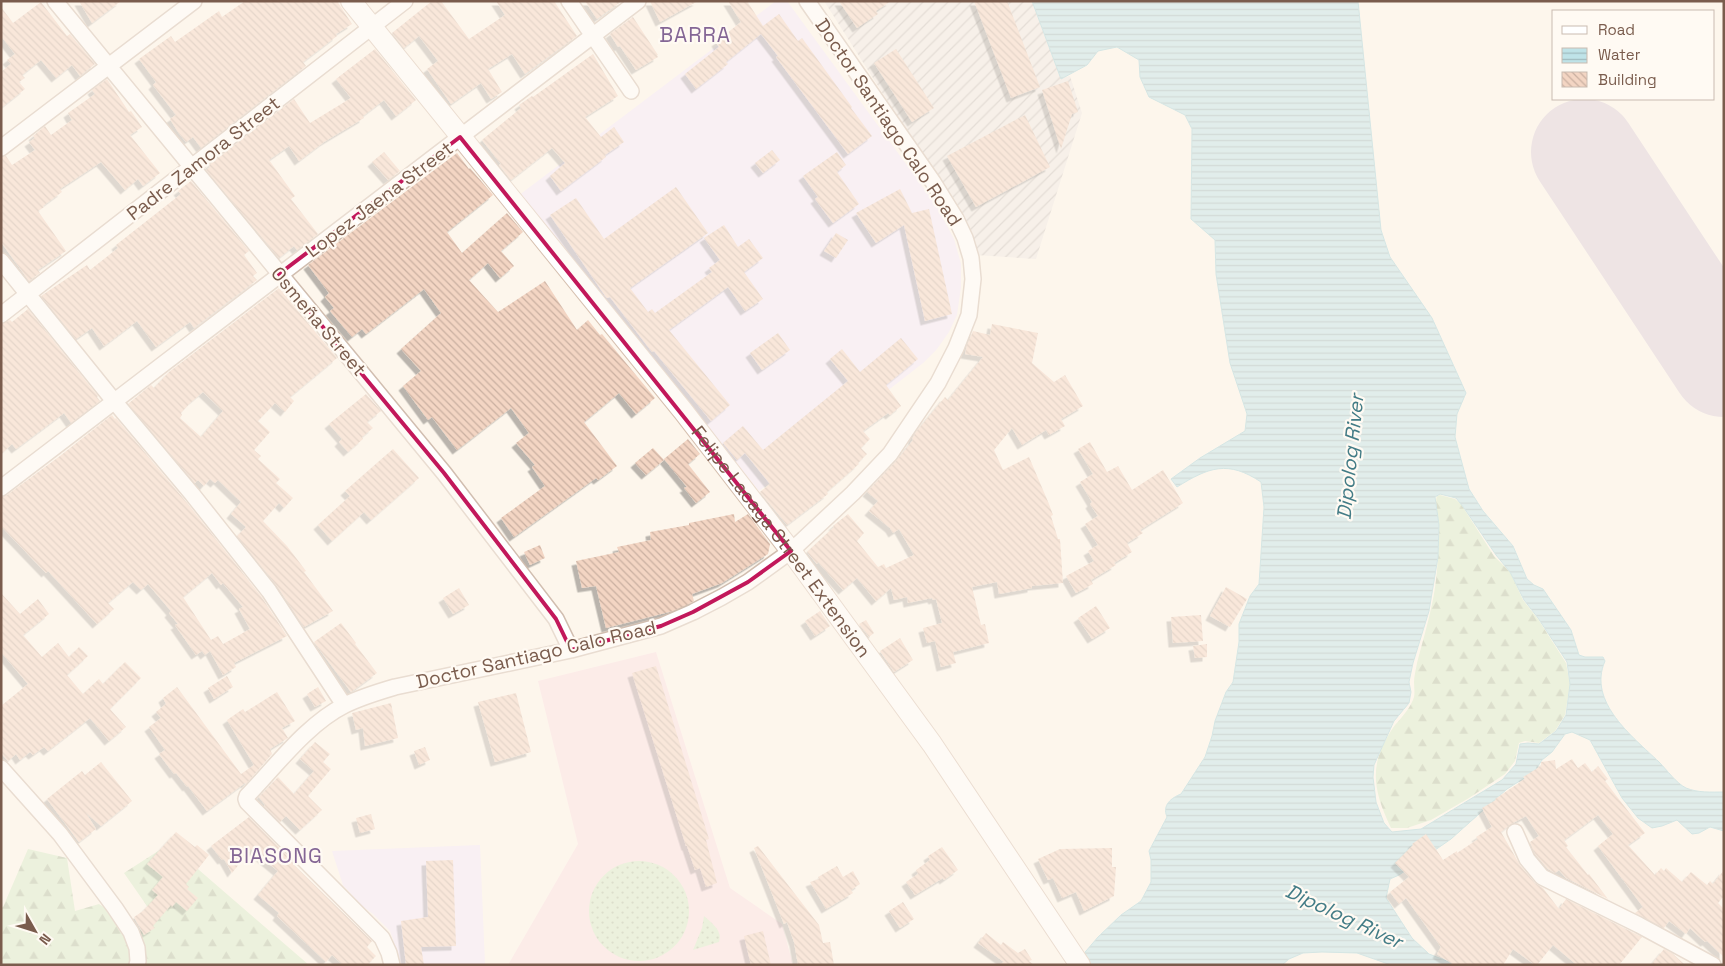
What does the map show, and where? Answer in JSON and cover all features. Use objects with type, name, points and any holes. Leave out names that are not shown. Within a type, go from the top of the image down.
[{"type":"main road","name":"Felipe Lacaya Street Extension","points":[[352,1],[683,411],[791,551],[932,744],[1077,961]]},
{"type":"street","name":"Osmeña Street","points":[[55,1],[444,473],[556,619],[571,650]]},
{"type":"street","points":[[1,148],[194,1]]},
{"type":"street","name":"Padre Zamora Street","points":[[1,315],[406,1]]},
{"type":"street","points":[[569,1],[631,91]]},
{"type":"street","name":"Lopez Jaena Street","points":[[1,488],[638,1]]},
{"type":"street","name":"Doctor Santiago Calo Road","points":[[392,965],[382,938],[246,799],[315,726],[344,705],[395,686],[571,650],[661,626],[693,612],[748,582],[791,551],[853,493],[890,454],[938,383],[960,338],[969,315],[973,279],[971,258],[965,238],[956,219],[933,182],[807,1]]},
{"type":"street","points":[[1,261],[269,591],[344,705]]},
{"type":"street","points":[[1,768],[60,834],[115,908],[131,932],[137,948],[137,965]]},
{"type":"street","points":[[1515,832],[1527,859],[1542,877],[1639,925],[1713,965]]},
{"type":"highlighted area","points":[[460,137],[791,551],[748,582],[693,612],[661,626],[571,650],[556,619],[444,473],[279,274]]},
{"type":"shaded area","points":[[776,1],[787,1],[936,205],[954,239],[961,264],[961,287],[957,315],[949,332],[937,349],[923,363],[759,491],[518,196]]},
{"type":"shaded area","points":[[824,1],[1032,1],[1061,78],[1070,76],[1082,113],[1036,259],[976,255],[941,185]]},
{"type":"shaded area","points":[[656,652],[730,888],[782,924],[793,965],[508,965],[578,844],[538,681]]},
{"type":"shaded area","points":[[480,845],[485,965],[398,965],[390,931],[361,905],[343,885],[332,851]]},
{"type":"green space","points":[[1440,495],[1455,499],[1461,504],[1494,556],[1510,572],[1523,600],[1538,619],[1566,663],[1570,684],[1565,715],[1555,731],[1539,743],[1525,741],[1519,743],[1515,761],[1505,774],[1431,820],[1407,828],[1391,828],[1377,788],[1377,764],[1386,739],[1409,708],[1414,697],[1415,672],[1435,587],[1439,532],[1436,499]]},
{"type":"green space","points":[[169,844],[309,965],[1,965],[1,906],[3,907],[28,849],[67,858],[75,911],[99,904],[142,931],[156,919],[124,873]]},
{"type":"green space","points":[[639,861],[658,865],[674,876],[685,892],[689,911],[685,930],[674,946],[658,957],[639,961],[620,957],[604,946],[593,930],[589,911],[593,892],[604,876],[620,865]]},
{"type":"green space","points":[[704,916],[718,931],[719,942],[693,950],[702,928]]},
{"type":"water","name":"Dipolog River","points":[[1032,1],[1358,1],[1381,230],[1390,257],[1432,318],[1466,393],[1457,414],[1455,437],[1469,489],[1483,511],[1513,546],[1527,579],[1543,589],[1571,630],[1579,655],[1603,657],[1605,661],[1601,676],[1602,691],[1607,704],[1626,730],[1682,786],[1691,790],[1724,792],[1724,831],[1710,827],[1699,833],[1692,834],[1677,820],[1652,828],[1638,818],[1622,798],[1590,740],[1572,732],[1565,734],[1534,772],[1507,789],[1451,839],[1399,875],[1390,879],[1386,898],[1412,938],[1429,954],[1457,965],[1391,965],[1357,953],[1322,952],[1303,953],[1289,959],[1282,965],[1074,965],[1098,937],[1121,915],[1141,901],[1151,882],[1149,851],[1167,817],[1166,809],[1168,802],[1181,794],[1205,757],[1215,721],[1226,692],[1233,682],[1239,642],[1239,624],[1250,596],[1259,584],[1264,507],[1261,482],[1238,471],[1219,469],[1209,471],[1177,487],[1171,479],[1200,458],[1245,431],[1247,414],[1230,363],[1216,274],[1215,240],[1191,219],[1192,129],[1185,115],[1149,97],[1140,77],[1139,60],[1117,47],[1098,51],[1087,65],[1061,79]],"holes":[[[1440,494],[1456,498],[1510,572],[1524,600],[1567,662],[1570,684],[1566,715],[1556,731],[1539,744],[1520,744],[1516,764],[1502,780],[1421,829],[1392,832],[1384,823],[1376,802],[1373,777],[1374,765],[1394,721],[1409,703],[1411,692],[1409,682],[1429,611],[1438,557],[1439,525],[1435,497]]]},
{"type":"building","points":[[79,1],[121,1],[92,23]]},
{"type":"building","points":[[245,1],[337,1],[352,24],[336,34],[337,36],[303,62],[306,66],[201,148],[193,137],[186,142],[178,132],[170,119],[176,115],[153,85],[156,82],[139,59],[171,36],[175,42],[219,11],[222,17]]},
{"type":"building","points":[[432,1],[441,1],[469,39],[505,15],[496,1],[554,1],[577,36],[525,74],[512,54],[488,69],[502,92],[491,99],[481,83],[451,104],[427,69],[438,61],[419,36],[404,48],[392,33]]},
{"type":"building","points":[[585,1],[622,1],[597,19]]},
{"type":"building","points":[[650,1],[698,1],[660,22]]},
{"type":"building","points":[[728,1],[747,1],[763,26],[779,14],[798,41],[802,38],[872,136],[848,154],[761,34],[726,62],[728,64],[696,89],[685,74],[719,47],[716,42],[741,22]]},
{"type":"building","points":[[839,1],[891,1],[876,11],[878,14],[857,28]]},
{"type":"building","points":[[974,1],[1007,1],[1040,87],[1011,98]]},
{"type":"building","points":[[41,2],[67,36],[70,34],[95,64],[80,76],[72,65],[56,78],[41,60],[22,75],[25,78],[19,82],[25,89],[1,108],[1,72],[11,64],[7,60],[15,54],[1,36],[1,7],[13,23]]},
{"type":"building","points":[[633,17],[658,55],[658,57],[636,70],[610,34]]},
{"type":"building","points":[[375,49],[416,100],[396,116],[384,100],[363,116],[364,118],[324,142],[299,161],[289,146],[269,160],[295,196],[291,199],[318,234],[297,250],[294,246],[279,258],[206,170],[210,167],[209,165],[294,99],[310,123],[351,98],[336,79]]},
{"type":"building","points":[[896,49],[934,108],[912,122],[874,63]]},
{"type":"building","points":[[593,54],[618,96],[585,117],[601,137],[614,127],[624,142],[561,191],[550,176],[565,163],[552,148],[511,180],[482,140],[521,108],[519,105]]},
{"type":"building","points":[[107,79],[129,112],[131,111],[142,127],[130,135],[160,173],[143,186],[138,179],[125,190],[101,162],[60,189],[62,192],[38,211],[66,251],[38,270],[40,273],[29,281],[1,242],[1,157],[6,156],[12,165],[35,150],[29,142],[35,138],[33,136],[45,126],[51,135],[72,120],[68,113],[95,94],[92,90]]},
{"type":"building","points":[[1068,81],[1078,112],[1072,114],[1061,149],[1042,90]]},
{"type":"building","points":[[1025,115],[1050,167],[976,207],[947,156]]},
{"type":"building","points":[[772,150],[780,160],[763,173],[755,163]]},
{"type":"building","points":[[384,152],[400,171],[388,180],[372,162]]},
{"type":"building","points":[[837,152],[846,165],[837,172],[859,204],[833,223],[815,199],[818,197],[803,176]]},
{"type":"building","points":[[457,153],[493,195],[447,232],[462,253],[507,213],[523,232],[501,251],[514,266],[500,278],[488,263],[469,280],[498,312],[545,281],[577,330],[588,320],[655,398],[636,414],[619,393],[584,422],[617,466],[598,480],[596,478],[514,537],[501,518],[545,486],[532,467],[535,465],[516,443],[529,433],[511,408],[457,450],[432,417],[428,420],[403,386],[421,371],[401,349],[441,313],[424,289],[366,334],[362,329],[352,337],[330,311],[334,308],[325,297],[329,293],[308,265]]},
{"type":"building","points":[[191,181],[249,251],[244,255],[257,273],[253,276],[257,280],[194,328],[190,322],[156,347],[137,321],[104,346],[92,328],[76,339],[41,296],[87,265],[90,270],[118,248],[116,245],[181,194],[178,191]]},
{"type":"building","points":[[676,187],[708,233],[630,288],[648,312],[652,309],[655,313],[712,272],[709,268],[720,260],[704,238],[724,225],[738,247],[749,239],[763,258],[744,272],[763,299],[745,311],[728,287],[669,330],[730,405],[711,421],[654,351],[652,352],[610,297],[606,297],[550,215],[576,198],[604,239]]},
{"type":"building","points":[[900,189],[912,213],[929,209],[952,314],[925,321],[904,225],[876,243],[856,213]]},
{"type":"building","points":[[836,233],[848,240],[836,258],[824,251]]},
{"type":"building","points":[[279,288],[337,358],[290,397],[294,401],[285,412],[275,403],[258,421],[270,432],[254,450],[261,456],[258,459],[280,479],[276,483],[293,498],[284,508],[279,503],[263,521],[287,546],[333,611],[304,627],[277,586],[237,536],[246,527],[231,514],[241,502],[218,480],[215,483],[210,479],[204,486],[198,480],[195,483],[128,404],[151,385],[154,388],[169,372]],"holes":[[[203,392],[223,411],[201,437],[180,418],[181,413]]]},
{"type":"building","points":[[28,309],[98,396],[100,401],[71,423],[64,413],[16,449],[12,444],[1,454],[1,324],[10,320],[12,322]]},
{"type":"building","points":[[992,324],[1038,333],[1032,363],[1054,382],[1065,375],[1083,406],[1061,419],[1065,426],[1049,435],[1046,430],[1022,445],[1012,428],[994,450],[1003,470],[1029,457],[1049,504],[1058,539],[1060,539],[1063,583],[1032,586],[1032,588],[999,594],[997,582],[972,587],[981,625],[985,624],[989,643],[953,652],[956,663],[941,667],[935,641],[927,643],[923,628],[942,623],[936,599],[933,600],[932,598],[908,603],[907,597],[894,600],[891,588],[876,601],[857,578],[843,590],[807,552],[848,514],[864,533],[857,541],[878,567],[884,564],[886,568],[914,555],[899,529],[893,533],[890,528],[869,511],[878,501],[867,492],[897,460],[913,440],[916,432],[945,397],[948,400],[983,357],[965,354],[967,345],[973,331],[990,335]]},
{"type":"building","points":[[778,333],[790,350],[762,370],[750,353]]},
{"type":"building","points":[[901,338],[918,359],[886,385],[901,406],[863,431],[870,439],[861,448],[867,454],[859,464],[827,492],[828,494],[787,525],[760,492],[770,484],[745,453],[737,460],[723,443],[743,426],[763,450],[848,381],[830,359],[842,349],[860,372]]},
{"type":"building","points":[[366,394],[381,411],[367,422],[373,428],[348,452],[339,442],[342,439],[329,424]]},
{"type":"building","points":[[112,415],[116,418],[188,504],[261,596],[287,636],[234,663],[236,667],[223,675],[210,651],[205,655],[202,651],[196,655],[175,625],[178,624],[169,613],[171,611],[148,584],[141,590],[133,582],[108,603],[114,609],[97,624],[48,571],[46,573],[1,526],[1,497],[7,495]],"holes":[[[212,573],[221,585],[223,583],[243,607],[239,609],[250,629],[223,644],[218,636],[211,640],[183,597]]]},
{"type":"building","points":[[688,439],[700,454],[688,464],[710,492],[696,503],[684,488],[687,487],[664,459]]},
{"type":"building","points":[[1090,442],[1107,472],[1118,466],[1132,490],[1163,470],[1183,503],[1140,530],[1143,533],[1127,543],[1132,552],[1114,563],[1116,565],[1091,580],[1093,584],[1076,593],[1066,576],[1094,561],[1088,551],[1098,545],[1085,524],[1098,516],[1080,482],[1093,474],[1078,449]]},
{"type":"building","points":[[653,448],[664,460],[646,475],[635,463]]},
{"type":"building","points":[[393,449],[419,478],[371,520],[364,512],[332,541],[318,525],[350,496],[345,491]]},
{"type":"building","points":[[734,514],[735,522],[748,514],[770,544],[768,554],[722,583],[692,594],[694,601],[689,604],[673,611],[606,628],[596,586],[582,588],[576,561],[619,552],[617,547],[651,540],[650,532]]},
{"type":"building","points":[[540,545],[545,558],[530,565],[524,552]]},
{"type":"building","points":[[1226,587],[1247,599],[1230,627],[1210,616]]},
{"type":"building","points":[[459,588],[469,605],[453,614],[443,598]]},
{"type":"building","points":[[1,593],[20,614],[38,599],[49,614],[23,635],[42,657],[58,643],[69,657],[79,647],[88,656],[67,675],[83,694],[99,679],[103,684],[125,662],[141,678],[110,709],[126,727],[109,741],[90,718],[48,751],[44,747],[33,755],[30,752],[20,760],[16,754],[8,761],[1,753],[1,706],[28,684],[1,652]]},
{"type":"building","points":[[1096,606],[1110,628],[1092,639],[1078,618]]},
{"type":"building","points":[[820,611],[830,626],[815,636],[805,621]]},
{"type":"building","points":[[1201,615],[1203,641],[1173,643],[1171,617]]},
{"type":"building","points":[[866,620],[874,633],[869,637],[859,624]]},
{"type":"building","points":[[341,623],[377,673],[351,692],[314,642]]},
{"type":"building","points":[[900,638],[913,660],[894,672],[880,651]]},
{"type":"building","points":[[1207,644],[1207,657],[1195,658],[1193,646]]},
{"type":"building","points":[[656,666],[709,839],[706,840],[717,883],[706,887],[700,868],[695,870],[686,846],[632,673]]},
{"type":"building","points":[[227,676],[233,687],[214,699],[208,688]]},
{"type":"building","points":[[177,687],[241,774],[254,765],[227,720],[243,709],[245,712],[277,692],[295,721],[282,728],[288,738],[270,749],[272,754],[246,784],[207,811],[188,786],[176,773],[174,774],[159,754],[165,750],[149,727],[161,718],[156,712],[166,704],[163,698]]},
{"type":"building","points":[[318,687],[326,701],[315,707],[307,694]]},
{"type":"building","points":[[516,693],[531,752],[495,762],[478,702]]},
{"type":"building","points":[[391,703],[398,738],[365,746],[363,728],[356,730],[352,713]]},
{"type":"building","points":[[315,742],[330,754],[323,762],[331,769],[308,796],[322,810],[300,830],[286,816],[280,822],[264,806],[259,797],[278,777],[294,794],[314,771],[300,759]]},
{"type":"building","points":[[425,747],[430,760],[419,765],[414,751]]},
{"type":"building","points":[[1572,759],[1578,768],[1585,763],[1592,772],[1598,766],[1608,779],[1605,781],[1645,833],[1628,845],[1655,875],[1661,868],[1664,871],[1666,868],[1682,882],[1691,872],[1707,885],[1710,881],[1713,884],[1724,870],[1724,896],[1718,903],[1724,909],[1724,957],[1690,928],[1686,934],[1669,921],[1664,928],[1635,913],[1643,907],[1598,846],[1613,834],[1598,815],[1564,840],[1568,846],[1566,847],[1608,899],[1566,878],[1559,870],[1555,873],[1548,869],[1535,854],[1530,842],[1539,836],[1526,816],[1501,832],[1520,865],[1535,883],[1543,888],[1559,909],[1566,899],[1642,937],[1619,965],[1577,965],[1553,945],[1537,965],[1513,949],[1503,965],[1454,965],[1437,954],[1441,947],[1406,898],[1399,904],[1390,892],[1409,877],[1395,863],[1412,844],[1426,834],[1443,860],[1457,851],[1457,853],[1478,839],[1476,837],[1492,827],[1482,808],[1525,779],[1523,777],[1541,766],[1541,762],[1555,760],[1556,769]]},
{"type":"building","points":[[101,762],[132,801],[101,826],[86,813],[96,829],[79,842],[47,799],[82,771],[85,775]]},
{"type":"building","points":[[371,814],[375,829],[360,833],[356,818]]},
{"type":"building","points":[[249,817],[293,864],[372,941],[367,947],[376,956],[367,965],[343,965],[332,955],[326,962],[277,916],[279,913],[258,895],[278,871],[251,849],[232,873],[224,859],[222,860],[211,846]]},
{"type":"building","points":[[176,832],[209,855],[186,884],[189,887],[187,889],[198,898],[187,911],[176,902],[172,907],[171,905],[153,926],[155,928],[144,935],[134,917],[143,911],[158,895],[152,890],[163,877],[147,864]]},
{"type":"building","points":[[758,846],[819,925],[823,943],[830,942],[834,965],[798,965],[794,942],[787,922],[784,924],[754,848]]},
{"type":"building","points":[[942,847],[958,870],[944,880],[943,878],[915,895],[906,882],[918,874],[916,870],[930,860],[928,856]]},
{"type":"building","points":[[1112,848],[1112,867],[1116,867],[1114,896],[1084,911],[1076,892],[1062,898],[1053,878],[1048,880],[1038,859],[1060,849]]},
{"type":"building","points":[[453,860],[456,946],[421,947],[424,965],[406,965],[401,921],[428,917],[426,861]]},
{"type":"building","points":[[837,866],[843,877],[853,871],[860,884],[851,890],[853,893],[826,909],[810,882],[819,879],[818,877]]},
{"type":"building","points":[[903,902],[914,919],[900,928],[889,911]]},
{"type":"building","points":[[763,931],[771,965],[751,965],[744,936]]},
{"type":"building","points":[[986,933],[1001,945],[1003,942],[1018,953],[1025,949],[1032,960],[1029,961],[1034,965],[999,965],[1004,962],[978,943]]},
{"type":"building","points":[[1664,949],[1672,953],[1685,965],[1651,965]]},
{"type":"runway","points":[[1584,152],[1724,364]]},
{"type":"district","name":"BARRA","points":[[695,35]]},
{"type":"district","name":"BIASONG","points":[[276,856]]}]
